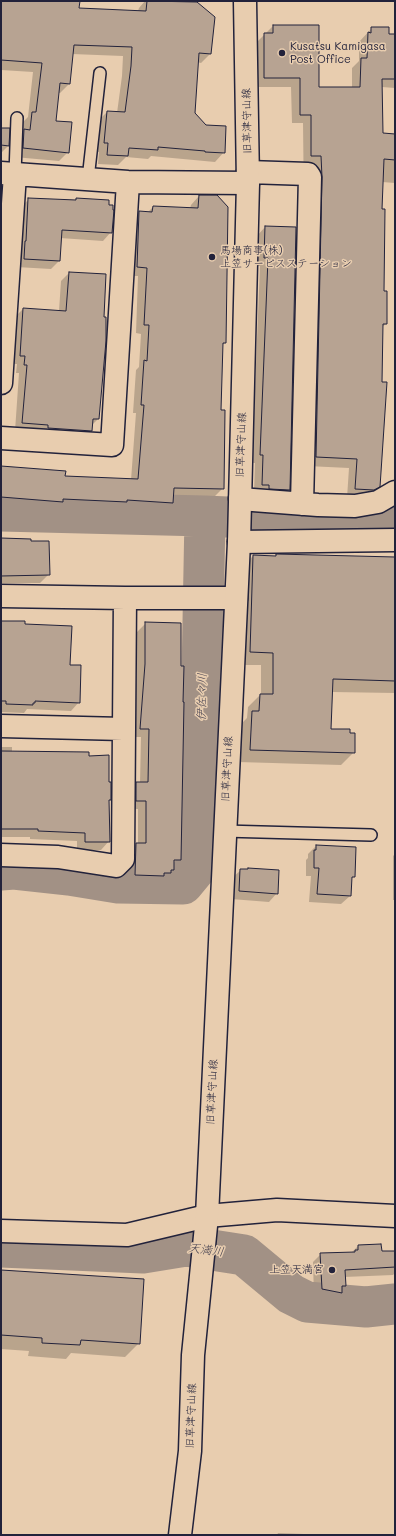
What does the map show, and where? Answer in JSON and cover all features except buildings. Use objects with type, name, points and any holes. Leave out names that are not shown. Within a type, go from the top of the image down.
[{"type":"street","name":"旧草津守山線","points":[[180,1535],[190,1451],[194,1355],[207,1216],[224,832],[225,598],[239,536],[248,178],[245,1]]},
{"type":"street","points":[[1,383],[8,173],[128,182],[248,178],[308,174],[310,177],[302,504]]},
{"type":"street","points":[[1,438],[112,445],[128,182]]},
{"type":"street","points":[[239,504],[355,506],[378,502],[395,492]]},
{"type":"street","points":[[239,536],[395,540]]},
{"type":"street","points":[[1,596],[225,598]]},
{"type":"street","points":[[1,855],[58,857],[116,866],[122,859],[125,598]]},
{"type":"street","points":[[1,726],[123,728]]},
{"type":"street","points":[[1,1231],[127,1235],[207,1216],[277,1210],[395,1216]]},
{"type":"lane","points":[[88,179],[100,73]]},
{"type":"lane","points":[[8,173],[17,118]]},
{"type":"lane","points":[[224,832],[371,835]]},
{"type":"waterway","name":"伊佐々川","points":[[1,870],[14,869],[69,875],[118,883],[183,884],[197,867],[199,835],[205,516],[337,522],[367,520],[395,508]]},
{"type":"waterway","points":[[1,511],[205,516]]},
{"type":"waterway","name":"天満川","points":[[1,1247],[143,1253],[186,1246],[244,1255],[291,1294],[307,1302],[366,1307],[395,1304]]},
{"type":"place","name":"Kusatsu Kamigasa Post Office","points":[[282,53]]},
{"type":"place","name":"馬場商事(株) 上笠サービスステーション","points":[[212,257]]},
{"type":"place","name":"上笠天満宮","points":[[332,1270]]}]
